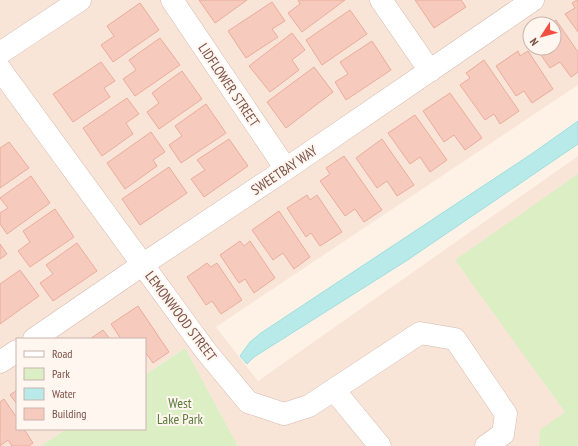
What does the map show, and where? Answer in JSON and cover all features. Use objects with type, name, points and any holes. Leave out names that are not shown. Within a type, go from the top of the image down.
[{"type":"street","points":[[0,53],[80,0]]},
{"type":"street","name":"LIDFLOWER STREET","points":[[172,0],[286,169]]},
{"type":"street","points":[[381,0],[430,71]]},
{"type":"street","name":"SWEETBAY WAY","points":[[35,338],[533,0]]},
{"type":"street","name":"LEMONWOOD STREET","points":[[0,69],[205,350],[248,402],[284,414],[309,406],[420,333],[455,339],[506,414],[503,434],[486,446]]},
{"type":"street","points":[[0,362],[16,352]]},
{"type":"street","points":[[334,390],[380,446]]},
{"type":"shaded area","points":[[0,0],[578,0],[578,85],[216,327],[258,381],[578,156],[578,446],[238,446],[185,348],[146,374],[146,338],[16,338],[16,430],[65,430],[41,446],[0,446]]},
{"type":"green space","points":[[578,174],[578,446],[539,446],[540,430],[565,412],[455,260]]},
{"type":"green space","name":"West Lake Park","points":[[185,348],[238,446],[41,446],[65,430],[146,430],[146,374]]},
{"type":"water","points":[[578,121],[578,144],[406,261],[254,357],[247,364],[240,356],[250,342],[261,333],[533,153]]},
{"type":"building","points":[[199,0],[247,0],[215,23]]},
{"type":"building","points":[[298,0],[345,0],[302,32],[288,13],[300,4]]},
{"type":"building","points":[[415,0],[461,0],[466,7],[434,28]]},
{"type":"building","points":[[577,0],[578,32],[565,14],[575,8],[572,3]]},
{"type":"building","points":[[272,2],[285,21],[272,29],[278,37],[246,58],[228,31]]},
{"type":"building","points":[[140,3],[159,30],[113,62],[101,45],[114,36],[107,26]]},
{"type":"building","points":[[350,10],[367,34],[322,65],[306,40]]},
{"type":"building","points":[[562,29],[578,52],[578,72],[571,77],[560,62],[550,68],[542,56],[562,56]]},
{"type":"building","points":[[292,33],[305,50],[292,60],[299,70],[270,92],[249,66]]},
{"type":"building","points":[[160,38],[180,65],[135,96],[123,79],[136,70],[129,60]]},
{"type":"building","points":[[372,41],[391,70],[346,100],[335,82],[348,74],[340,62]]},
{"type":"building","points":[[518,51],[520,56],[522,55],[522,56],[531,56],[553,89],[532,103],[524,91],[516,96],[496,66]]},
{"type":"building","points":[[484,60],[519,111],[500,124],[494,114],[485,120],[460,85],[470,78],[466,73]]},
{"type":"building","points":[[101,62],[115,81],[104,88],[110,97],[73,122],[53,94]]},
{"type":"building","points":[[314,67],[333,92],[286,128],[267,102]]},
{"type":"building","points":[[182,71],[202,99],[159,129],[147,112],[159,103],[152,93]]},
{"type":"building","points":[[450,93],[482,138],[465,150],[454,135],[444,142],[423,111]]},
{"type":"building","points":[[127,98],[139,114],[126,123],[133,134],[102,156],[83,128]]},
{"type":"building","points":[[206,104],[226,133],[181,163],[169,145],[182,136],[175,126]]},
{"type":"building","points":[[415,115],[447,160],[430,172],[420,157],[410,164],[388,133]]},
{"type":"building","points":[[151,132],[165,152],[153,160],[157,166],[125,189],[107,163]]},
{"type":"building","points":[[229,139],[248,166],[204,197],[191,179],[205,170],[197,160]]},
{"type":"building","points":[[382,139],[414,185],[397,196],[387,181],[377,188],[356,158]]},
{"type":"building","points":[[9,142],[29,168],[0,188],[0,148]]},
{"type":"building","points":[[344,156],[382,210],[364,222],[355,209],[345,216],[320,181],[330,174],[326,168]]},
{"type":"building","points":[[169,167],[187,193],[140,225],[122,199]]},
{"type":"building","points":[[31,176],[50,203],[7,234],[0,224],[0,213],[8,208],[0,198]]},
{"type":"building","points":[[307,195],[310,200],[317,195],[342,232],[320,246],[311,233],[306,237],[287,208]]},
{"type":"building","points":[[55,209],[74,237],[30,267],[18,251],[30,242],[23,231]]},
{"type":"building","points":[[279,211],[310,257],[294,269],[283,253],[273,260],[252,230]]},
{"type":"building","points":[[240,241],[244,246],[250,241],[275,278],[254,293],[245,279],[239,283],[220,255]]},
{"type":"building","points":[[77,243],[97,271],[53,301],[40,283],[53,274],[46,265]]},
{"type":"building","points":[[0,244],[7,254],[0,259]]},
{"type":"building","points":[[207,263],[211,267],[217,263],[242,300],[221,314],[212,301],[206,305],[187,277]]},
{"type":"building","points":[[20,270],[39,296],[0,324],[0,284]]},
{"type":"building","points":[[138,306],[169,352],[153,363],[146,353],[146,338],[120,338],[111,324]]},
{"type":"building","points":[[103,330],[109,338],[91,338]]},
{"type":"building","points":[[16,391],[16,403],[10,395]]},
{"type":"building","points":[[4,399],[16,417],[16,430],[25,430],[33,443],[29,446],[12,446],[8,440],[0,446],[0,402]]}]
